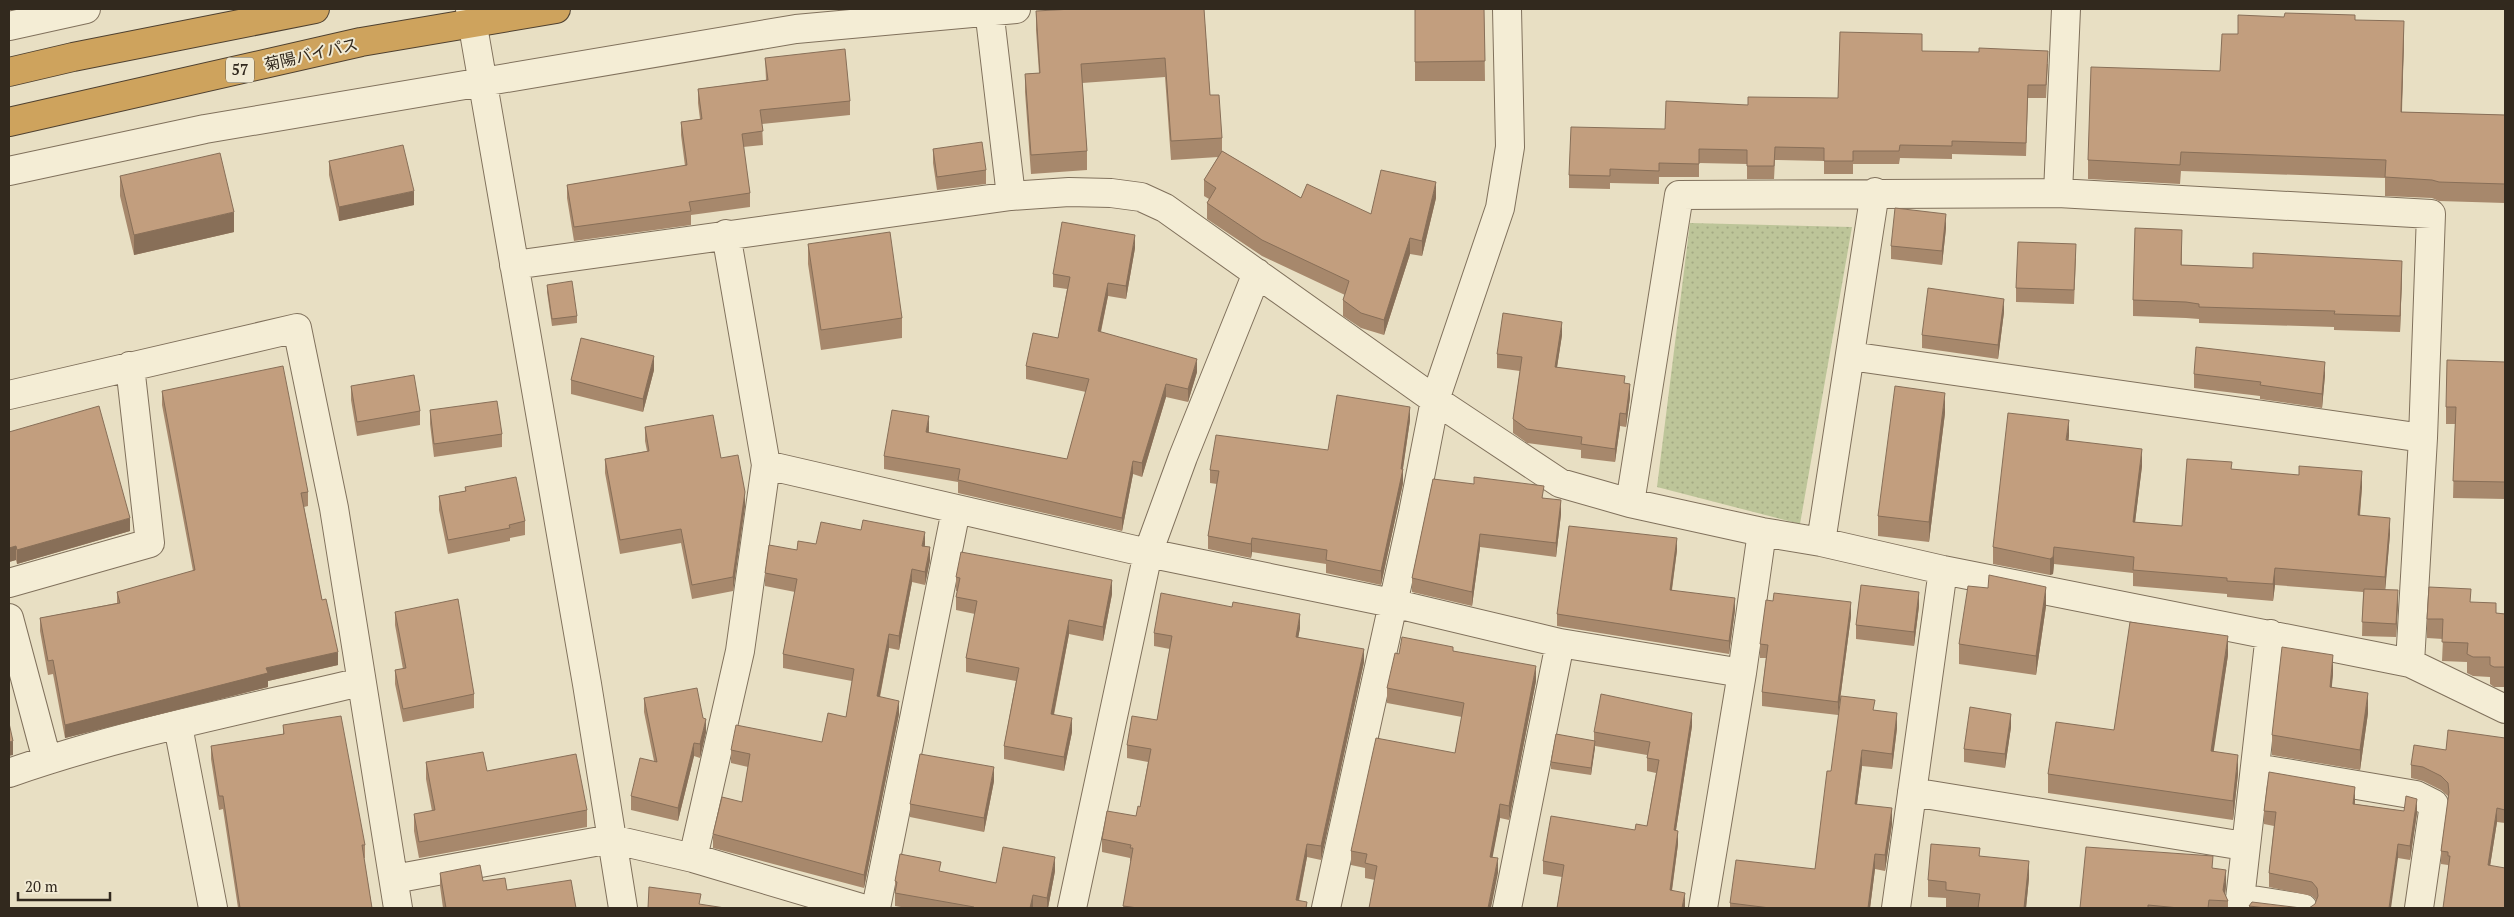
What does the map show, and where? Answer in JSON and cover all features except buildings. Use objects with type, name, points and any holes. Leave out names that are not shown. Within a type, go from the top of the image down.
[{"type":"highway","points":[[9,72],[83,55],[315,9]]},
{"type":"highway","name":"菊陽バイパス","points":[[9,122],[471,16],[556,9]]},
{"type":"street","points":[[9,26],[86,9]]},
{"type":"street","points":[[1326,908],[1436,400],[1500,208],[1510,147],[1507,9]]},
{"type":"street","points":[[2058,193],[2066,9]]},
{"type":"street","points":[[9,170],[205,129],[796,29],[998,10],[1011,196]]},
{"type":"street","points":[[471,16],[585,674],[622,908]]},
{"type":"street","points":[[514,265],[726,234],[1011,196],[1069,192],[1141,197],[1165,208],[1436,400],[1560,483],[1630,503],[1762,532],[1821,542],[1943,570],[2410,663],[2505,709]]},
{"type":"street","points":[[1630,503],[1679,195],[1875,192],[2058,193],[2431,214],[2424,438],[2410,663]]},
{"type":"street","points":[[1821,542],[1875,192]]},
{"type":"street","points":[[693,858],[740,651],[766,465],[726,234]]},
{"type":"street","points":[[1072,908],[1148,553],[1183,457],[1257,273]]},
{"type":"street","points":[[9,394],[297,328],[334,508],[360,682],[398,908]]},
{"type":"street","points":[[1850,356],[2424,438]]},
{"type":"street","points":[[9,583],[150,543],[130,366]]},
{"type":"street","points":[[766,465],[1148,553],[1392,603],[1560,642],[1742,673]]},
{"type":"street","points":[[876,908],[956,510]]},
{"type":"street","points":[[1703,908],[1742,673],[1762,532]]},
{"type":"street","points":[[1896,908],[1943,570]]},
{"type":"street","points":[[9,618],[47,760]]},
{"type":"street","points":[[2270,634],[2256,768],[2244,846],[2239,903],[2303,908]]},
{"type":"street","points":[[1507,908],[1560,642]]},
{"type":"street","points":[[9,773],[47,760],[178,726],[360,682]]},
{"type":"street","points":[[178,726],[213,908]]},
{"type":"street","points":[[2256,768],[2416,794],[2434,804],[2419,908]]},
{"type":"street","points":[[1912,792],[2244,846]]},
{"type":"street","points":[[394,879],[611,839],[693,858],[860,908]]},
{"type":"green space","points":[[1690,223],[1852,227],[1800,524],[1657,487]]}]
